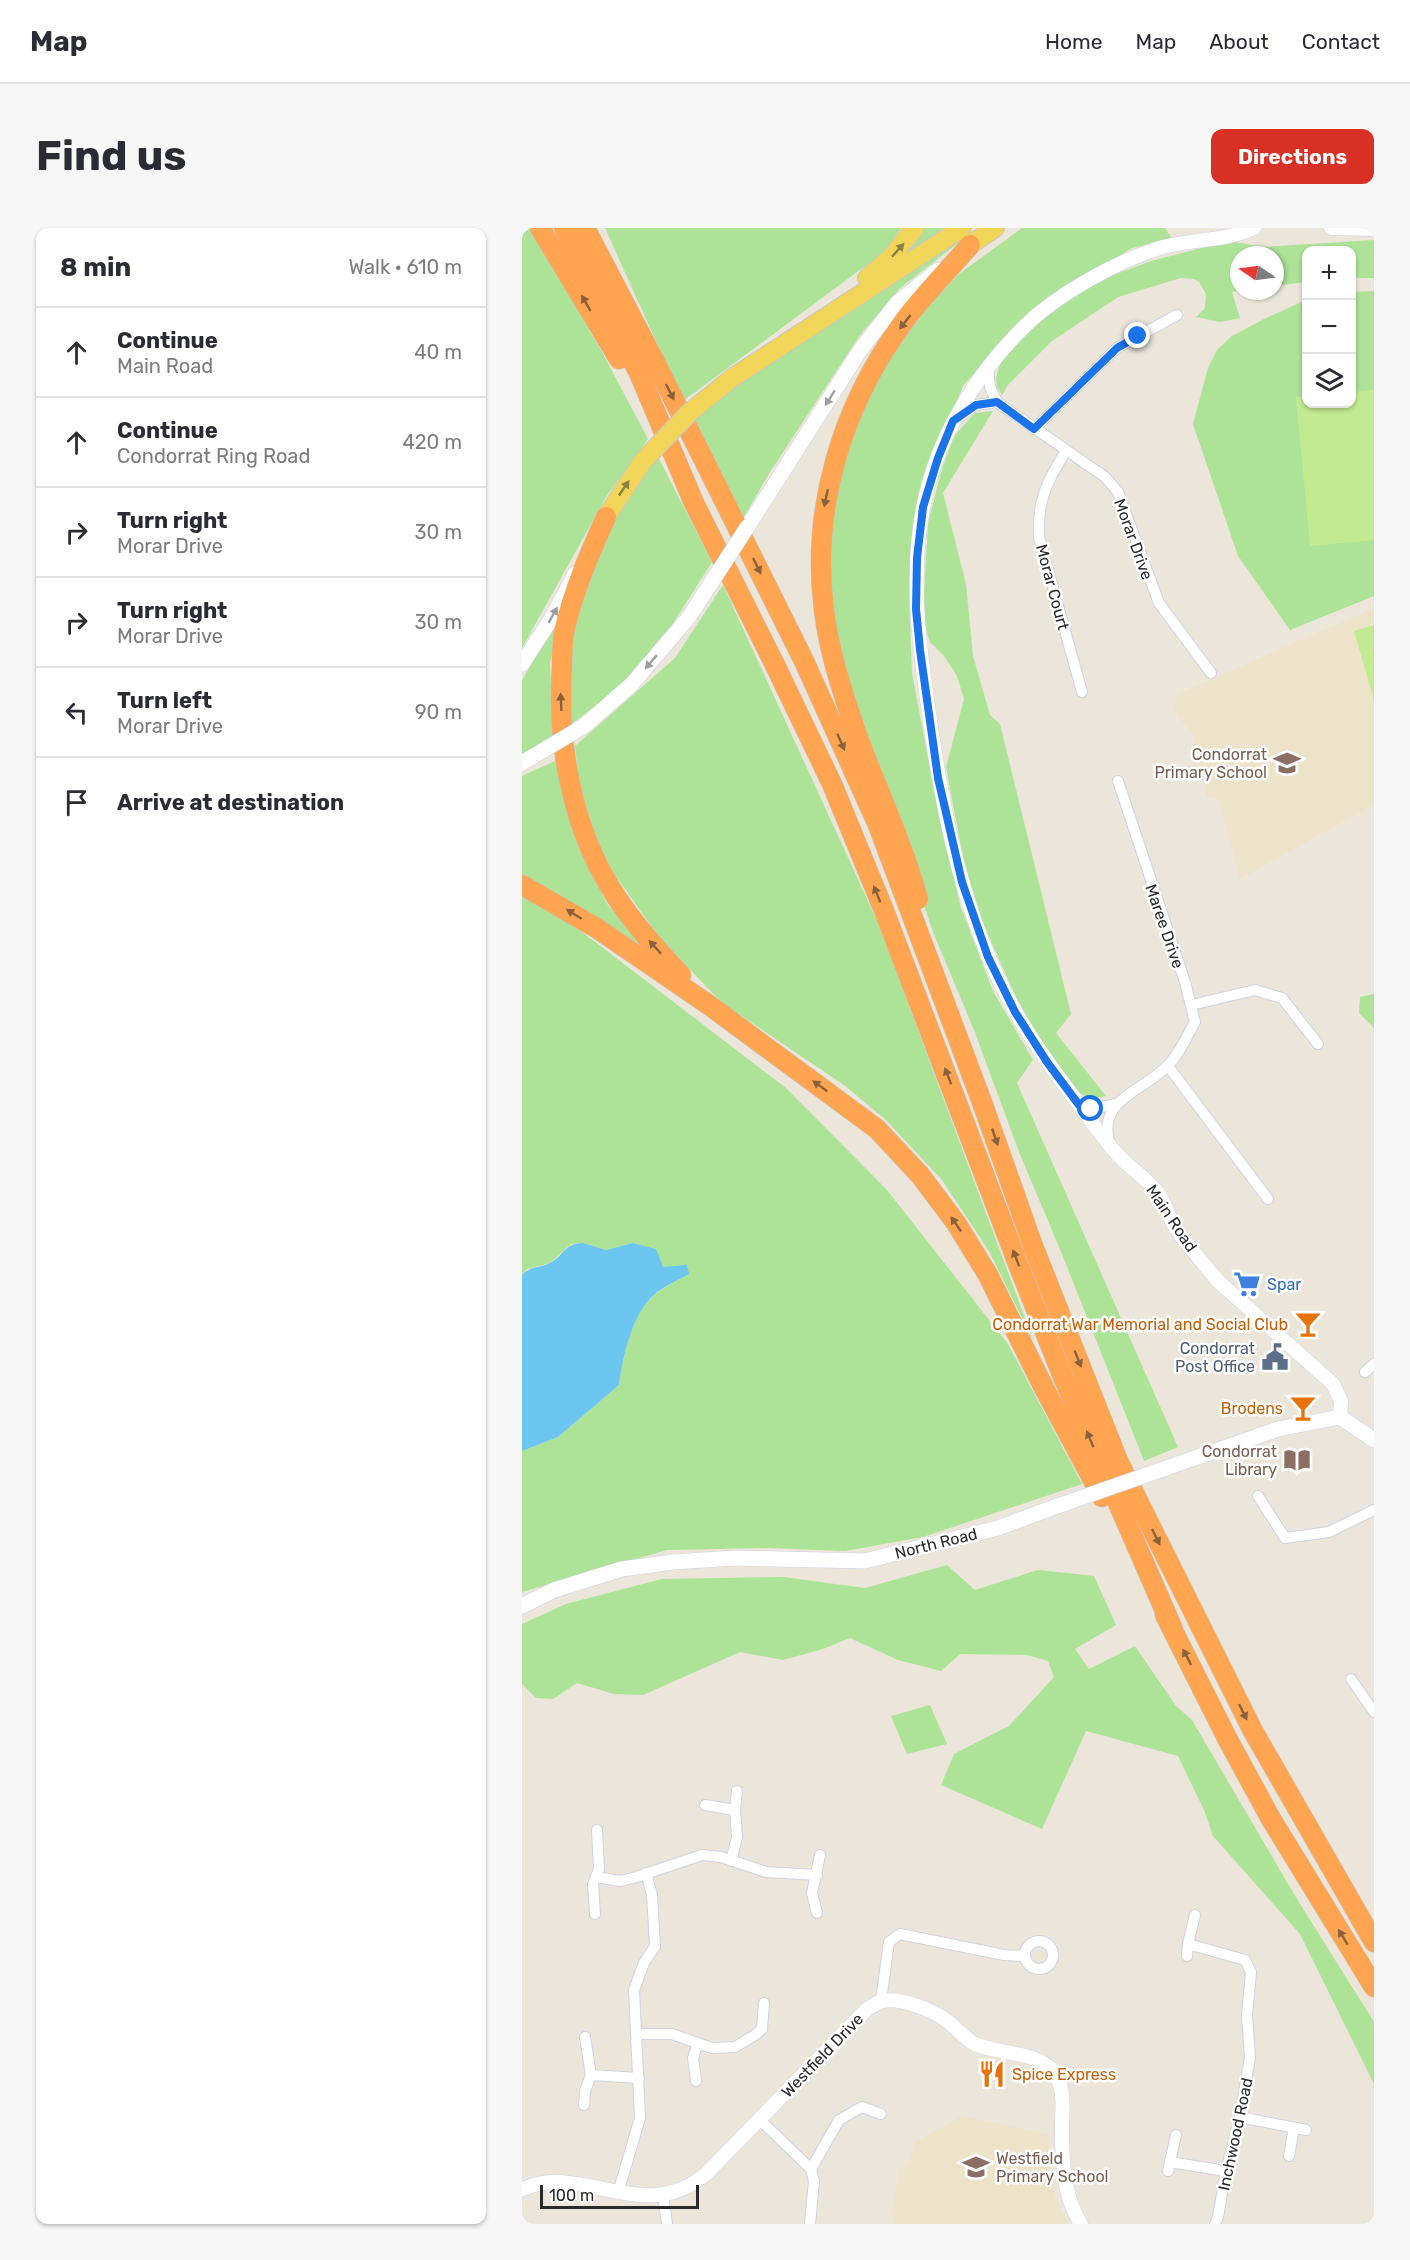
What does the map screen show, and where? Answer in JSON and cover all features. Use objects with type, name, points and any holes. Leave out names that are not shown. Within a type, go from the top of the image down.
[{"type":"highway","points":[[540,228],[627,373],[776,664],[832,784],[887,919],[1063,1377],[1172,1627]]},
{"type":"highway","points":[[564,228],[639,373],[694,503]]},
{"type":"highway","points":[[585,228],[656,364],[804,661],[873,814],[1033,1246],[1118,1461],[1253,1731],[1374,1942]]},
{"type":"highway","points":[[595,228],[656,364]]},
{"type":"highway","points":[[952,1023],[909,865],[856,730],[836,666],[824,611],[821,565],[823,513],[834,462],[850,415],[873,369],[903,323],[966,237]]},
{"type":"highway","points":[[606,517],[584,566],[565,629],[560,691],[563,746],[582,829],[610,886],[651,943],[710,1005]]},
{"type":"highway","points":[[522,885],[598,929],[710,1005],[877,1129],[920,1175],[942,1204],[988,1275],[1043,1386],[1172,1627],[1228,1740],[1271,1819],[1374,1987]]},
{"type":"main road","points":[[788,341],[879,269],[915,228]]},
{"type":"main road","points":[[522,664],[553,616],[606,517],[644,461],[689,413],[732,378],[788,341],[966,237],[995,228]]},
{"type":"main road","points":[[522,763],[584,726],[631,685],[688,617],[861,349],[897,303],[966,237]]},
{"type":"main road","points":[[1340,1417],[1374,1440]]},
{"type":"main road","name":"North Road","points":[[522,1606],[554,1590],[622,1569],[673,1562],[735,1558],[865,1561],[998,1528],[1278,1429],[1340,1417]]},
{"type":"street","name":"Main Road","points":[[1254,228],[1238,234],[1161,248],[1120,264],[1084,283],[1049,306],[1026,325],[988,367],[953,421],[938,458],[923,507],[917,558],[916,609],[936,763],[962,882],[988,957],[1015,1012],[1047,1062],[1109,1145],[1126,1164],[1155,1189],[1176,1228],[1218,1281],[1333,1384],[1341,1401],[1340,1417]]},
{"type":"street","points":[[1331,228],[1374,229]]},
{"type":"street","points":[[1034,429],[1117,348],[1177,315]]},
{"type":"street","points":[[953,421],[976,405],[997,402],[990,387],[988,367]]},
{"type":"street","name":"Morar Drive","points":[[997,402],[1105,477],[1118,492],[1159,603],[1211,673]]},
{"type":"street","name":"Morar Court","points":[[1066,450],[1050,476],[1042,496],[1038,518],[1039,537],[1082,692]]},
{"type":"street","name":"Maree Drive","points":[[1116,1104],[1168,1066],[1195,1022],[1118,781]]},
{"type":"street","points":[[1191,1005],[1255,990],[1282,998],[1318,1044]]},
{"type":"street","points":[[1168,1066],[1268,1198]]},
{"type":"street","points":[[1079,1105],[1091,1109],[1116,1104]]},
{"type":"street","points":[[1109,1145],[1106,1130],[1108,1116],[1116,1104]]},
{"type":"street","points":[[1365,1372],[1374,1364]]},
{"type":"street","points":[[1258,1496],[1285,1538],[1329,1532],[1374,1510]]},
{"type":"street","points":[[1351,1679],[1374,1712]]},
{"type":"street","points":[[731,1861],[737,1837],[735,1810],[737,1791]]},
{"type":"street","points":[[705,1805],[735,1810]]},
{"type":"street","points":[[595,1914],[593,1884],[599,1869],[597,1830]]},
{"type":"street","points":[[596,1877],[620,1881],[702,1855],[721,1857],[766,1872],[817,1875]]},
{"type":"street","points":[[818,1913],[812,1893],[820,1855]]},
{"type":"street","points":[[618,2193],[640,2118],[634,1990],[644,1963],[655,1946],[652,1895],[646,1873]]},
{"type":"street","points":[[1187,1956],[1195,1915]]},
{"type":"street","points":[[1025,1956],[1004,1955],[900,1934],[889,1942],[881,2001],[893,2000],[923,2008],[948,2022],[973,2043],[1045,2063],[1052,2070],[1061,2087],[1063,2104],[1062,2130],[1066,2190],[1073,2212],[1081,2224]]},
{"type":"street","name":"Inchwood Road","points":[[1188,1944],[1245,1960],[1251,1972],[1247,2015],[1250,2057],[1240,2117],[1215,2224]]},
{"type":"street","name":"Westfield Drive","points":[[522,2189],[544,2183],[559,2182],[638,2196],[663,2195],[685,2189],[698,2181],[760,2120],[867,2009],[881,2001]]},
{"type":"street","points":[[636,2034],[672,2034],[712,2048],[735,2047],[755,2036],[762,2028],[764,2003]]},
{"type":"street","points":[[584,2105],[585,2091],[591,2075],[585,2037]]},
{"type":"street","points":[[696,2081],[693,2058],[698,2043]]},
{"type":"street","points":[[591,2075],[639,2078]]},
{"type":"street","points":[[811,2169],[839,2120],[862,2107],[881,2114]]},
{"type":"street","points":[[1240,2117],[1306,2130]]},
{"type":"street","points":[[760,2120],[811,2169],[814,2181],[810,2224]]},
{"type":"street","points":[[1289,2156],[1294,2128]]},
{"type":"street","points":[[1176,2134],[1169,2167],[1226,2171]]},
{"type":"street","points":[[663,2195],[667,2224]]},
{"type":"shaded area","name":"Condorrat Primary School","points":[[1374,608],[1374,804],[1240,879],[1219,799],[1207,796],[1192,731],[1183,723],[1175,710],[1176,695]]},
{"type":"shaded area","name":"Westfield Primary School","points":[[962,2116],[1047,2134],[1049,2164],[1056,2201],[1068,2224],[894,2224],[892,2214],[899,2170],[910,2162],[914,2143]]},
{"type":"green space","points":[[522,228],[529,228],[602,352],[648,439],[606,497],[522,648]]},
{"type":"green space","points":[[605,228],[901,228],[884,252],[683,401]]},
{"type":"green space","points":[[918,228],[944,228],[905,255],[902,250]]},
{"type":"green space","points":[[1022,228],[1165,228],[1172,239],[1132,248],[1029,311],[963,386],[921,488],[912,551],[909,599],[912,673],[960,905],[993,991],[1033,1060],[1017,1083],[1178,1447],[1144,1461],[933,932],[895,818],[846,688],[827,583],[832,497],[871,385],[917,317],[959,274]]},
{"type":"green space","points":[[956,238],[958,243],[899,289],[860,335],[770,472],[741,522],[694,421],[761,366]]},
{"type":"green space","points":[[1374,240],[1374,278],[1356,278],[1356,246],[1302,246],[1302,283],[1284,285],[1284,246],[1279,246]]},
{"type":"green space","points":[[1229,241],[1257,246],[1230,246],[1230,300],[1234,300],[1240,318],[1220,322],[1196,317],[1205,308],[1206,294],[1199,282],[1194,279],[1181,278],[1118,297],[1052,341],[1008,385],[1002,395],[997,387],[996,378],[1000,364],[1025,334],[1055,310],[1103,279],[1151,261]]},
{"type":"green space","points":[[1374,291],[1374,596],[1290,630],[1238,556],[1193,424],[1208,368],[1217,350],[1232,336],[1302,302],[1302,408],[1356,408],[1356,292]]},
{"type":"green space","points":[[1374,390],[1374,540],[1310,546],[1296,397],[1302,396],[1302,408],[1356,408],[1356,392]]},
{"type":"green space","points":[[993,411],[943,493],[966,584],[973,656],[990,715],[1000,724],[1071,1014],[1056,1033],[1106,1096],[1091,1099],[1081,1094],[1044,1047],[1015,995],[978,912],[963,858],[946,767],[964,699],[957,676],[944,656],[930,642],[923,612],[928,524],[941,472],[954,436],[975,413]]},
{"type":"green space","points":[[658,457],[712,562],[667,633],[619,688],[570,725],[568,671],[575,613],[611,520],[645,471]]},
{"type":"green space","points":[[723,585],[878,923],[1034,1342],[989,1251],[942,1180],[886,1120],[844,1085],[721,1002],[659,937],[601,855],[579,782],[575,746],[675,658]]},
{"type":"green space","points":[[562,614],[550,662],[553,736],[522,755],[522,680]]},
{"type":"green space","points":[[1374,625],[1374,700],[1354,631]]},
{"type":"green space","points":[[555,761],[579,849],[607,904],[641,942],[630,942],[522,878],[522,776]]},
{"type":"green space","points":[[522,897],[569,922],[786,1088],[887,1190],[1008,1344],[1082,1484],[923,1537],[845,1551],[769,1548],[667,1550],[522,1592],[522,1451],[558,1437],[619,1385],[626,1348],[641,1311],[657,1293],[689,1274],[663,1268],[655,1249],[633,1243],[606,1250],[583,1243],[571,1244],[550,1263],[527,1269],[522,1275]]},
{"type":"green space","points":[[1374,994],[1374,1028],[1359,1013],[1360,997]]},
{"type":"green space","points":[[947,1565],[975,1590],[1038,1570],[1094,1576],[1116,1625],[1075,1649],[1089,1669],[1135,1646],[1176,1706],[1192,1720],[1297,1899],[1374,2022],[1374,2084],[1300,1934],[1213,1836],[1204,1810],[1178,1756],[1086,1731],[1042,1829],[941,1785],[954,1754],[1009,1726],[1054,1677],[1048,1661],[1027,1655],[960,1654],[941,1671],[898,1660],[850,1638],[823,1649],[783,1660],[740,1652],[643,1695],[614,1694],[577,1683],[553,1699],[536,1698],[522,1684],[522,1624],[566,1604],[662,1579],[783,1577],[865,1588]]},
{"type":"green space","points":[[930,1705],[947,1744],[907,1754],[891,1716]]},
{"type":"water","points":[[583,1243],[606,1250],[633,1243],[656,1249],[663,1267],[687,1265],[689,1274],[656,1293],[641,1312],[626,1348],[619,1385],[558,1437],[522,1451],[522,1275],[555,1260],[572,1245]]},
{"type":"place","name":"Condorrat Primary School","points":[[1287,763]]},
{"type":"place","name":"Spar","points":[[1247,1284]]},
{"type":"place","name":"Condorrat War Memorial and Social Club","points":[[1308,1324]]},
{"type":"place","name":"Condorrat Post Office","points":[[1275,1357]]},
{"type":"place","name":"Brodens","points":[[1303,1408]]},
{"type":"place","name":"Condorrat Library","points":[[1297,1460]]},
{"type":"place","name":"Spice Express","points":[[992,2074]]},
{"type":"place","name":"Westfield Primary School","points":[[976,2167]]},
{"type":"route","points":[[1091,1109],[1079,1105],[1047,1062],[1015,1012],[988,957],[962,882],[938,778],[920,650],[916,609],[917,558],[923,507],[938,458],[953,421],[976,405],[997,402],[1034,429],[1117,348],[1138,336]]}]
